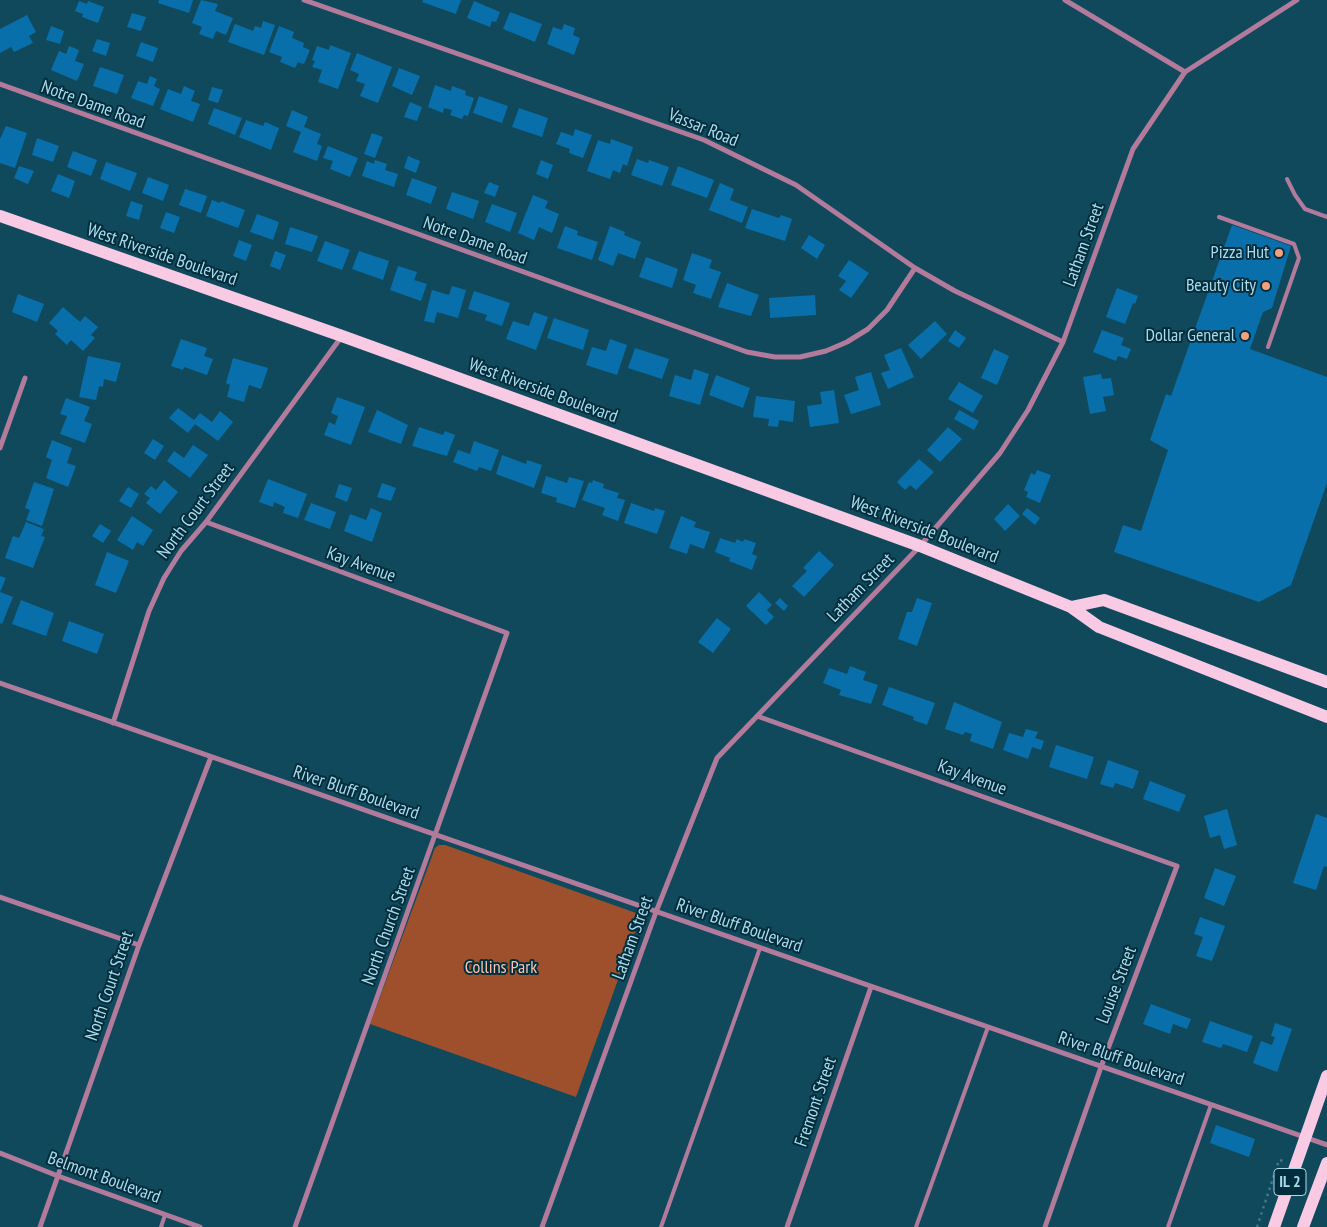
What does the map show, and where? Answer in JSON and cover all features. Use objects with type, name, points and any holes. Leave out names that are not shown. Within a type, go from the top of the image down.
[{"type":"main road","name":"West Riverside Boulevard","points":[[0,216],[342,336],[920,546],[1071,607],[1099,627],[1327,717]]},
{"type":"main road","points":[[1071,607],[1104,600],[1327,682]]},
{"type":"main road","name":"IL 2","points":[[1274,1227],[1327,1076]]},
{"type":"main road","name":"IL 2","points":[[1303,1227],[1327,1163]]},
{"type":"street","name":"Vassar Road","points":[[304,0],[704,140],[796,185],[916,268],[955,291],[1063,342]]},
{"type":"street","points":[[1064,0],[1185,72]]},
{"type":"street","name":"Latham Street","points":[[542,1227],[656,912],[717,758],[920,546],[1000,453],[1028,410],[1063,342],[1133,149],[1185,72],[1297,0]]},
{"type":"street","name":"Notre Dame Road","points":[[0,84],[747,352],[775,357],[800,357],[826,351],[848,342],[868,329],[887,310],[916,268]]},
{"type":"street","name":"North Court Street","points":[[113,723],[149,611],[164,578],[181,551],[206,522],[342,336]]},
{"type":"street","points":[[0,448],[25,378]]},
{"type":"street","name":"Kay Avenue","points":[[206,522],[507,633]]},
{"type":"street","name":"North Church Street","points":[[295,1227],[507,633]]},
{"type":"street","name":"River Bluff Boulevard","points":[[0,684],[1327,1145]]},
{"type":"street","name":"Kay Avenue","points":[[757,716],[1177,866]]},
{"type":"street","name":"North Court Street","points":[[40,1227],[139,945],[211,757]]},
{"type":"street","name":"Louise Street","points":[[1045,1227],[1101,1066],[1177,866]]},
{"type":"street","points":[[0,897],[139,945]]},
{"type":"street","name":"Fremont Street","points":[[787,1227],[871,986]]},
{"type":"street","name":"Belmont Boulevard","points":[[0,1153],[200,1227]]},
{"type":"lane","points":[[1287,179],[1294,195],[1305,209],[1327,217]]},
{"type":"lane","points":[[1219,217],[1294,244],[1299,258],[1268,347]]},
{"type":"lane","points":[[661,1227],[760,948]]},
{"type":"lane","points":[[916,1227],[988,1027]]},
{"type":"lane","points":[[1168,1227],[1211,1105]]},
{"type":"lane","points":[[161,1227],[165,1215]]},
{"type":"path","points":[[1257,1227],[1278,1160],[1285,1162]]},
{"type":"green space","name":"Collins Park","points":[[439,845],[445,845],[636,913],[639,921],[576,1097],[370,1024],[435,848]]},
{"type":"building","points":[[159,0],[193,0],[189,13],[158,3]]},
{"type":"building","points":[[201,0],[218,4],[215,11],[233,18],[226,35],[216,31],[213,39],[199,34],[202,27],[192,23]]},
{"type":"building","points":[[423,0],[461,0],[456,14],[422,2]]},
{"type":"building","points":[[79,1],[87,4],[88,1],[104,7],[98,23],[82,17],[83,14],[75,11]]},
{"type":"building","points":[[474,1],[500,12],[496,22],[492,21],[490,27],[467,18]]},
{"type":"building","points":[[510,12],[542,24],[535,42],[503,29]]},
{"type":"building","points":[[132,13],[146,17],[141,31],[127,27]]},
{"type":"building","points":[[27,15],[36,32],[29,36],[33,43],[14,52],[11,47],[0,53],[0,29]]},
{"type":"building","points":[[263,21],[275,25],[264,55],[228,42],[235,24],[253,31],[255,26],[261,28]]},
{"type":"building","points":[[564,24],[575,28],[573,35],[580,38],[574,55],[547,44],[553,27],[562,30]]},
{"type":"building","points":[[51,26],[64,31],[60,44],[46,40]]},
{"type":"building","points":[[279,26],[294,32],[292,38],[304,43],[303,47],[310,50],[304,64],[298,62],[295,68],[280,62],[282,57],[269,52]]},
{"type":"building","points":[[97,39],[110,43],[106,56],[92,51]]},
{"type":"building","points":[[141,42],[158,48],[153,62],[136,56]]},
{"type":"building","points":[[330,45],[351,53],[338,89],[318,82],[322,70],[312,67],[315,61],[312,60],[317,46],[329,50]]},
{"type":"building","points":[[69,46],[79,50],[75,61],[84,64],[77,81],[51,70],[59,51],[66,54]]},
{"type":"building","points":[[357,53],[392,67],[378,103],[360,96],[365,84],[356,81],[359,74],[350,70]]},
{"type":"building","points":[[100,67],[124,75],[117,94],[93,86]]},
{"type":"building","points":[[399,68],[420,76],[412,95],[392,86]]},
{"type":"building","points":[[150,76],[157,79],[154,86],[160,89],[153,106],[131,98],[138,81],[147,84]]},
{"type":"building","points":[[435,85],[451,91],[452,86],[466,91],[465,95],[474,98],[468,116],[464,115],[462,119],[450,115],[452,110],[444,108],[443,113],[428,107]]},
{"type":"building","points":[[184,86],[195,91],[191,101],[200,104],[193,122],[160,109],[168,89],[181,94]]},
{"type":"building","points":[[212,87],[223,90],[218,103],[208,100]]},
{"type":"building","points":[[479,96],[508,106],[502,123],[473,113]]},
{"type":"building","points":[[410,102],[422,107],[417,121],[404,117]]},
{"type":"building","points":[[214,108],[242,118],[235,135],[208,124]]},
{"type":"building","points":[[519,108],[548,118],[542,137],[512,127]]},
{"type":"building","points":[[292,110],[308,117],[304,127],[321,134],[317,144],[322,146],[317,161],[293,152],[301,132],[286,126]]},
{"type":"building","points":[[246,120],[263,126],[265,122],[279,128],[271,150],[239,137]]},
{"type":"building","points":[[6,126],[27,133],[15,168],[0,163],[0,139]]},
{"type":"building","points":[[575,129],[592,135],[583,158],[569,153],[570,149],[556,144],[561,132],[573,136]]},
{"type":"building","points":[[372,133],[383,137],[375,158],[364,154]]},
{"type":"building","points":[[37,138],[59,146],[53,162],[32,155]]},
{"type":"building","points":[[611,139],[633,147],[627,166],[623,164],[620,173],[613,170],[610,179],[587,171],[598,140],[610,144]]},
{"type":"building","points":[[328,146],[358,158],[350,177],[330,169],[333,161],[323,158]]},
{"type":"building","points":[[73,151],[97,160],[91,176],[67,167]]},
{"type":"building","points":[[408,156],[420,161],[416,173],[404,168]]},
{"type":"building","points":[[637,159],[648,163],[649,160],[669,167],[662,186],[631,175]]},
{"type":"building","points":[[375,160],[387,164],[385,170],[398,174],[394,187],[362,176],[367,161],[374,164]]},
{"type":"building","points":[[541,160],[553,165],[548,179],[536,174]]},
{"type":"building","points":[[106,162],[137,173],[130,191],[100,179]]},
{"type":"building","points":[[19,166],[34,171],[28,184],[14,178]]},
{"type":"building","points":[[678,166],[714,180],[707,198],[671,185]]},
{"type":"building","points":[[58,174],[75,181],[69,198],[51,191]]},
{"type":"building","points":[[148,177],[169,185],[163,201],[142,193]]},
{"type":"building","points":[[412,178],[437,187],[431,204],[406,195]]},
{"type":"building","points":[[489,182],[499,186],[495,197],[484,193]]},
{"type":"building","points":[[720,183],[734,189],[730,200],[748,207],[742,223],[709,210]]},
{"type":"building","points":[[185,189],[207,196],[201,213],[179,205]]},
{"type":"building","points":[[452,192],[479,201],[473,219],[446,209]]},
{"type":"building","points":[[533,195],[548,201],[545,208],[559,214],[552,233],[539,227],[534,240],[518,233]]},
{"type":"building","points":[[212,200],[220,203],[221,201],[245,210],[238,228],[206,216]]},
{"type":"building","points":[[131,201],[143,205],[139,220],[126,216]]},
{"type":"building","points":[[492,204],[517,213],[510,232],[485,222]]},
{"type":"building","points":[[752,209],[779,218],[781,215],[792,219],[785,241],[745,228]]},
{"type":"building","points":[[166,212],[180,217],[174,233],[160,228]]},
{"type":"building","points":[[257,214],[279,222],[273,240],[250,232]]},
{"type":"building","points":[[1232,225],[1291,246],[1272,308],[1263,312],[1250,349],[1327,377],[1327,483],[1291,585],[1259,602],[1114,552],[1123,525],[1141,531],[1168,450],[1150,440],[1166,394],[1171,396]]},
{"type":"building","points":[[565,226],[578,231],[577,235],[598,242],[592,260],[557,248]]},
{"type":"building","points":[[610,226],[625,232],[624,235],[641,242],[635,259],[618,253],[613,266],[598,260]]},
{"type":"building","points":[[290,227],[318,236],[312,252],[285,244]]},
{"type":"building","points":[[809,235],[825,245],[817,259],[801,248]]},
{"type":"building","points":[[239,240],[252,245],[246,261],[233,256]]},
{"type":"building","points":[[325,241],[350,250],[342,270],[317,261]]},
{"type":"building","points":[[275,251],[286,255],[280,270],[270,266]]},
{"type":"building","points":[[359,251],[389,261],[383,280],[352,269]]},
{"type":"building","points":[[692,253],[712,260],[709,268],[721,272],[711,299],[693,293],[696,285],[683,280]]},
{"type":"building","points":[[646,257],[678,269],[672,288],[639,277]]},
{"type":"building","points":[[849,260],[869,273],[851,298],[839,290],[846,281],[838,276]]},
{"type":"building","points":[[398,266],[417,272],[414,280],[427,284],[421,301],[390,290]]},
{"type":"building","points":[[727,283],[759,295],[751,316],[718,307]]},
{"type":"building","points":[[452,286],[466,290],[458,318],[437,312],[434,323],[424,321],[432,290],[449,295]]},
{"type":"building","points":[[1117,288],[1138,296],[1135,304],[1133,303],[1125,324],[1106,317]]},
{"type":"building","points":[[474,291],[510,303],[502,326],[485,320],[487,315],[468,309]]},
{"type":"building","points":[[18,294],[44,304],[37,322],[12,312]]},
{"type":"building","points":[[815,295],[816,315],[770,318],[769,298]]},
{"type":"building","points":[[63,307],[80,322],[85,316],[98,327],[91,335],[95,338],[83,351],[71,340],[67,345],[55,334],[58,331],[49,323]]},
{"type":"building","points":[[534,312],[548,317],[536,350],[506,339],[513,321],[529,326]]},
{"type":"building","points":[[554,318],[589,330],[583,350],[547,338]]},
{"type":"building","points":[[935,321],[947,334],[921,359],[908,345]]},
{"type":"building","points":[[955,330],[966,338],[959,348],[948,341]]},
{"type":"building","points":[[1102,330],[1124,338],[1121,345],[1131,349],[1127,359],[1118,356],[1116,361],[1093,352]]},
{"type":"building","points":[[181,339],[207,348],[204,356],[213,359],[207,375],[184,367],[183,370],[171,366]]},
{"type":"building","points":[[610,339],[627,345],[617,375],[586,365],[592,347],[606,351]]},
{"type":"building","points":[[635,348],[669,359],[662,379],[628,368]]},
{"type":"building","points":[[901,348],[914,377],[888,389],[881,373],[890,370],[884,355]]},
{"type":"building","points":[[994,349],[1009,356],[997,385],[981,378]]},
{"type":"building","points":[[88,356],[121,363],[116,382],[104,379],[103,387],[99,386],[96,400],[79,397]]},
{"type":"building","points":[[233,358],[268,368],[261,389],[249,385],[244,402],[227,397],[230,385],[226,383]]},
{"type":"building","points":[[694,369],[709,374],[700,405],[669,396],[675,375],[691,380]]},
{"type":"building","points":[[871,372],[881,405],[851,414],[844,395],[859,390],[855,377]]},
{"type":"building","points":[[1101,374],[1102,379],[1111,378],[1114,395],[1103,397],[1106,411],[1090,414],[1083,377]]},
{"type":"building","points":[[716,375],[750,388],[743,408],[709,395]]},
{"type":"building","points":[[959,382],[983,396],[973,413],[948,399]]},
{"type":"building","points":[[834,390],[839,423],[810,427],[807,406],[822,404],[820,392]]},
{"type":"building","points":[[756,396],[795,401],[793,422],[779,420],[778,427],[768,426],[769,419],[753,417]]},
{"type":"building","points":[[337,397],[365,407],[351,445],[324,435],[329,422],[335,425],[338,416],[331,413]]},
{"type":"building","points":[[66,398],[90,407],[84,421],[92,424],[85,443],[60,434],[67,416],[60,414]]},
{"type":"building","points":[[178,408],[194,420],[200,413],[212,422],[220,411],[233,422],[218,441],[195,424],[188,433],[169,418]]},
{"type":"building","points":[[377,410],[408,425],[401,444],[368,432]]},
{"type":"building","points":[[959,410],[979,421],[974,430],[954,419]]},
{"type":"building","points":[[419,427],[443,435],[445,431],[455,435],[447,456],[412,446]]},
{"type":"building","points":[[948,427],[962,439],[940,462],[927,450]]},
{"type":"building","points":[[153,439],[164,446],[155,460],[144,453]]},
{"type":"building","points":[[52,440],[72,448],[67,463],[76,466],[68,487],[46,478],[52,460],[46,457]]},
{"type":"building","points":[[474,441],[499,450],[491,471],[479,467],[477,471],[453,462],[458,450],[470,454]]},
{"type":"building","points":[[193,445],[208,455],[190,478],[167,461],[174,451],[184,458]]},
{"type":"building","points":[[502,455],[526,464],[527,460],[542,465],[534,488],[496,474]]},
{"type":"building","points":[[919,459],[934,472],[916,490],[910,485],[905,490],[897,482]]},
{"type":"building","points":[[1037,470],[1051,475],[1040,503],[1026,497],[1028,492],[1024,490],[1031,473],[1035,475]]},
{"type":"building","points":[[546,476],[567,483],[569,477],[584,481],[575,508],[556,502],[557,498],[541,493]]},
{"type":"building","points":[[268,479],[307,494],[298,518],[283,513],[285,507],[274,502],[273,507],[259,502]]},
{"type":"building","points":[[164,480],[178,492],[160,514],[146,503],[150,498],[144,494],[151,486],[156,490]]},
{"type":"building","points":[[593,480],[604,484],[603,488],[619,493],[617,498],[625,500],[618,521],[602,515],[605,508],[582,500],[589,482],[592,483]]},
{"type":"building","points":[[34,482],[54,489],[42,526],[26,520],[30,510],[25,508]]},
{"type":"building","points":[[382,483],[396,488],[391,501],[377,497]]},
{"type":"building","points":[[339,484],[352,488],[347,502],[335,497]]},
{"type":"building","points":[[128,487],[139,494],[131,508],[119,501]]},
{"type":"building","points":[[311,503],[336,512],[330,529],[304,520]]},
{"type":"building","points":[[631,503],[654,511],[655,508],[665,511],[657,534],[624,523]]},
{"type":"building","points":[[1008,504],[1020,516],[1005,531],[994,519]]},
{"type":"building","points":[[371,508],[382,513],[372,542],[344,531],[350,514],[366,520]]},
{"type":"building","points":[[1027,508],[1040,518],[1035,525],[1022,514]]},
{"type":"building","points":[[132,516],[153,530],[143,546],[137,542],[133,550],[117,540]]},
{"type":"building","points":[[681,516],[696,522],[694,527],[710,532],[704,549],[690,544],[687,554],[669,548]]},
{"type":"building","points":[[26,522],[44,529],[41,536],[45,537],[33,568],[5,558],[13,536],[19,538]]},
{"type":"building","points":[[100,524],[111,531],[103,543],[92,536]]},
{"type":"building","points":[[720,538],[735,543],[737,539],[743,542],[744,539],[756,543],[752,554],[757,556],[752,570],[729,561],[730,558],[715,552]]},
{"type":"building","points":[[819,551],[834,565],[804,597],[792,586],[807,571],[803,568]]},
{"type":"building","points":[[107,552],[129,561],[116,593],[95,585]]},
{"type":"building","points":[[0,576],[6,578],[0,592]]},
{"type":"building","points":[[0,592],[13,597],[2,624],[0,623]]},
{"type":"building","points":[[759,592],[772,605],[767,610],[774,617],[766,625],[746,606]]},
{"type":"building","points":[[780,598],[788,606],[784,611],[775,603]]},
{"type":"building","points":[[917,598],[932,603],[917,646],[898,639],[907,612],[912,612]]},
{"type":"building","points":[[21,600],[54,613],[46,636],[12,624]]},
{"type":"building","points":[[717,618],[731,629],[713,653],[698,642]]},
{"type":"building","points":[[69,621],[104,634],[97,654],[62,641]]},
{"type":"building","points":[[850,666],[866,672],[863,680],[878,685],[871,704],[839,695],[841,690],[823,683],[829,668],[847,674]]},
{"type":"building","points":[[889,687],[935,703],[927,725],[913,720],[914,717],[882,705]]},
{"type":"building","points":[[954,702],[1002,722],[993,749],[970,741],[972,734],[965,732],[963,735],[945,729]]},
{"type":"building","points":[[1026,729],[1038,732],[1035,738],[1044,741],[1041,750],[1032,747],[1028,759],[1003,750],[1009,733],[1023,737]]},
{"type":"building","points":[[1056,745],[1094,757],[1087,779],[1049,767]]},
{"type":"building","points":[[1108,760],[1139,771],[1133,789],[1115,783],[1113,788],[1100,784]]},
{"type":"building","points":[[1150,781],[1186,795],[1179,812],[1143,799]]},
{"type":"building","points":[[1227,809],[1237,845],[1224,849],[1220,835],[1210,838],[1204,816]]},
{"type":"building","points":[[1316,814],[1327,818],[1327,867],[1324,866],[1316,890],[1293,883]]},
{"type":"building","points":[[1215,868],[1236,876],[1224,906],[1204,898]]},
{"type":"building","points":[[1200,917],[1225,926],[1212,961],[1196,956],[1203,937],[1194,934]]},
{"type":"building","points":[[1151,1004],[1191,1019],[1187,1029],[1173,1024],[1170,1034],[1143,1024]]},
{"type":"building","points":[[1210,1021],[1253,1036],[1247,1052],[1223,1044],[1221,1048],[1202,1042]]},
{"type":"building","points":[[1275,1023],[1292,1029],[1277,1072],[1253,1063],[1261,1041],[1272,1045],[1275,1037],[1271,1036]]},
{"type":"building","points":[[1216,1125],[1255,1139],[1249,1157],[1210,1143]]},
{"type":"place","name":"Pizza Hut","points":[[1279,253]]},
{"type":"place","name":"Beauty City","points":[[1266,286]]},
{"type":"place","name":"Dollar General","points":[[1245,336]]}]
